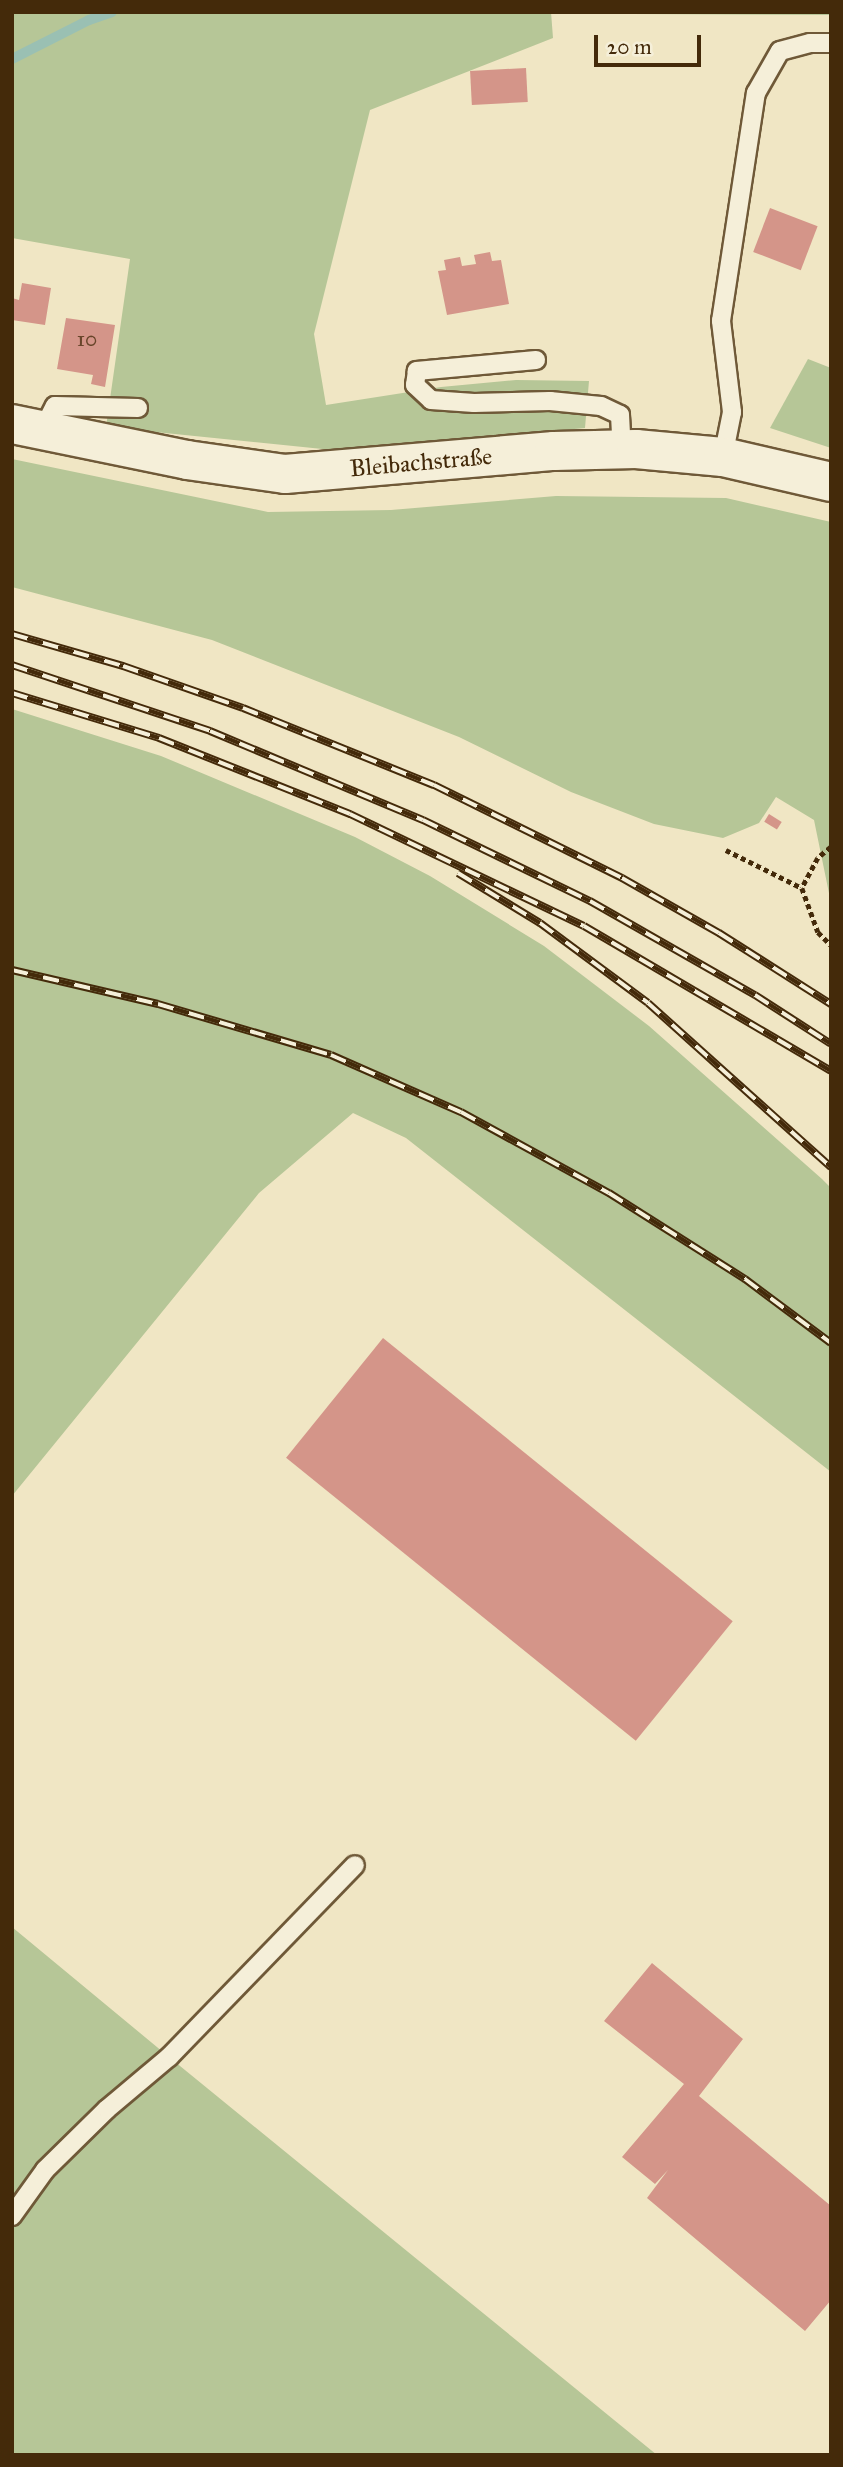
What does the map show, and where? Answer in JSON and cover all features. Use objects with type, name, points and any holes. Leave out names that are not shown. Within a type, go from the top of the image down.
[{"type":"main road","name":"Bleibachstraße","points":[[27,428],[187,460],[285,474],[621,449],[723,457],[831,482]]},
{"type":"lane","points":[[723,457],[732,412],[721,321],[756,93],[780,51],[810,43],[831,43]]},
{"type":"lane","points":[[536,360],[417,371],[415,385],[431,400],[474,403],[550,401],[601,406],[620,415],[621,449]]},
{"type":"lane","points":[[27,428],[55,405],[138,408]]},
{"type":"lane","points":[[12,2216],[45,2170],[107,2109],[169,2057],[355,1865]]},
{"type":"path","points":[[802,888],[818,858],[831,847]]},
{"type":"path","points":[[726,850],[802,888],[818,932],[831,945]]},
{"type":"green space","points":[[12,12],[551,12],[553,38],[370,110],[314,334],[326,405],[441,387],[516,380],[589,381],[585,428],[342,451],[106,427],[130,259],[12,238]]},
{"type":"green space","points":[[831,12],[831,15],[632,14]]},
{"type":"green space","points":[[808,359],[831,368],[831,448],[770,428]]},
{"type":"green space","points":[[12,459],[268,512],[391,510],[556,496],[726,498],[831,522],[831,903],[814,820],[776,797],[759,823],[723,838],[654,824],[571,792],[459,737],[212,640],[12,587]]},
{"type":"green space","points":[[12,709],[161,756],[355,837],[430,876],[544,946],[649,1026],[822,1179],[831,1188],[831,1472],[406,1138],[353,1113],[259,1193],[12,1496]]},
{"type":"green space","points":[[12,1927],[169,2057],[657,2455],[12,2455]]},
{"type":"building","points":[[526,68],[528,102],[472,105],[470,71]]},
{"type":"building","points":[[770,208],[818,226],[801,270],[753,252]]},
{"type":"building","points":[[490,252],[492,261],[501,260],[509,304],[447,315],[438,271],[446,270],[444,260],[460,257],[462,266],[476,264],[474,255]]},
{"type":"building","points":[[22,283],[51,288],[45,325],[12,320],[12,298],[19,300]]},
{"type":"building","points":[[66,318],[115,325],[105,387],[91,384],[93,375],[57,369]]},
{"type":"building","points":[[769,814],[782,822],[777,830],[764,822]]},
{"type":"building","points":[[383,1338],[733,1621],[636,1741],[286,1458]]},
{"type":"building","points":[[652,1963],[743,2039],[699,2096],[831,2206],[831,2300],[805,2331],[647,2198],[668,2170],[655,2184],[622,2157],[684,2084],[604,2021]]},
{"type":"waterway","points":[[12,59],[89,20],[112,12]]},
{"type":"railway","points":[[12,634],[123,666],[243,708],[434,785],[622,878],[719,933],[831,1004]]},
{"type":"railway","points":[[12,665],[210,731],[423,820],[590,901],[755,995],[831,1044]]},
{"type":"railway","points":[[12,693],[159,738],[350,814],[584,926],[831,1071]]},
{"type":"railway","points":[[458,873],[540,923],[648,1003],[831,1167]]},
{"type":"railway","points":[[12,970],[158,1004],[331,1055],[461,1112],[609,1193],[745,1279],[831,1343]]}]
